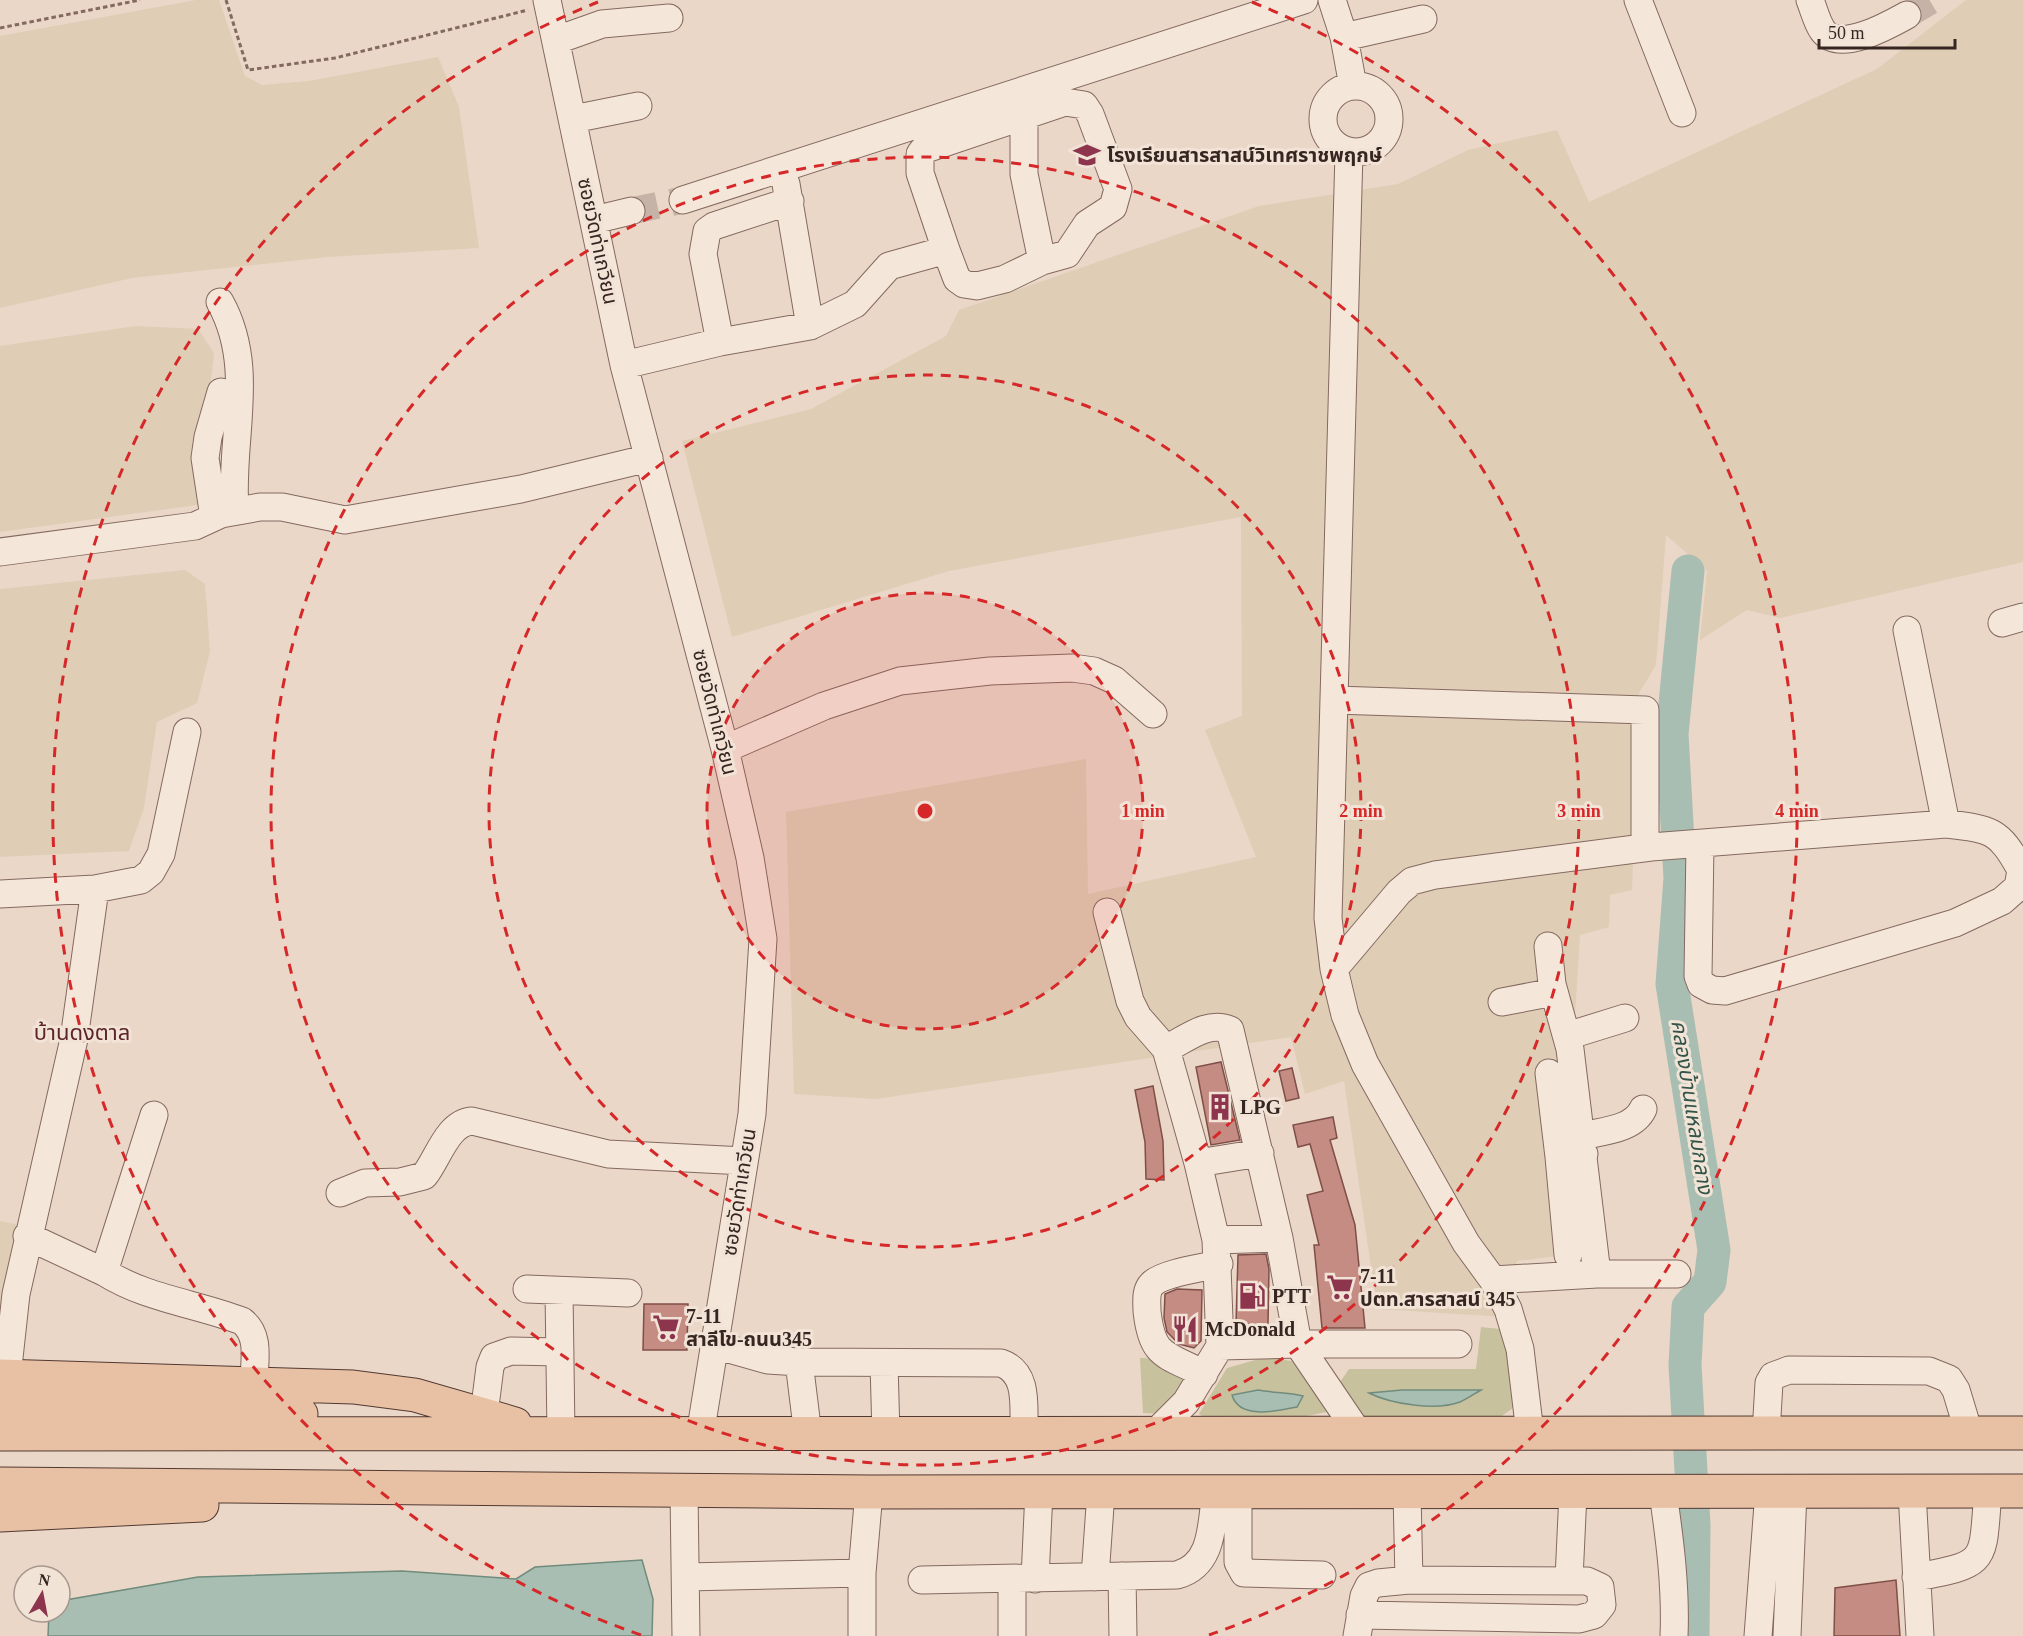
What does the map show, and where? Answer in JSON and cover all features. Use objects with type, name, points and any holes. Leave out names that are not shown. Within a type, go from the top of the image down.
[{"type":"main road","points":[[2,1384],[254,1382],[353,1387],[415,1395],[553,1434]]},
{"type":"main road","points":[[2,1384],[337,1417],[440,1434]]},
{"type":"main road","points":[[0,1434],[1024,1435],[2023,1432]]},
{"type":"main road","points":[[0,1484],[869,1492],[2023,1491]]},
{"type":"main road","points":[[0,1515],[130,1510],[407,1486]]},
{"type":"street","points":[[1214,30],[1234,0]]},
{"type":"street","points":[[683,200],[1304,0]]},
{"type":"street","points":[[1332,0],[1344,37],[1353,86]]},
{"type":"street","points":[[1638,0],[1683,113]]},
{"type":"street","points":[[1810,0],[1822,30],[1829,37],[1837,39],[1855,38],[1883,29],[1907,15]]},
{"type":"street","name":"ซอยวัดท่าเกวียน","points":[[547,3],[557,40],[624,365],[725,749],[752,870],[763,939],[752,1114],[700,1434]]},
{"type":"street","points":[[557,40],[602,24],[669,18]]},
{"type":"street","points":[[1344,37],[1423,19]]},
{"type":"street","points":[[1353,86],[1372,90],[1385,104],[1389,122],[1383,139],[1368,151],[1348,152],[1332,143],[1323,126],[1324,107],[1336,93],[1353,86]]},
{"type":"street","points":[[1065,102],[1084,105],[1118,189],[1113,207],[1087,225],[1067,254],[1042,261],[1005,279],[977,286],[964,284],[957,279],[946,250],[920,173],[920,154],[923,150],[1065,102]]},
{"type":"street","points":[[573,119],[638,106]]},
{"type":"street","points":[[1024,117],[1024,174],[1042,261]]},
{"type":"street","points":[[1348,152],[1328,918],[1334,969],[1345,1016],[1365,1064],[1466,1243],[1493,1280],[1508,1309],[1520,1349],[1530,1434]]},
{"type":"street","points":[[783,168],[810,326]]},
{"type":"street","points":[[720,342],[704,254],[707,231],[714,226],[790,201]]},
{"type":"street","points":[[594,220],[631,211]]},
{"type":"street","points":[[624,365],[720,342],[810,326],[855,303],[889,266],[946,250]]},
{"type":"street","points":[[220,302],[234,333],[241,393],[233,470],[224,514]]},
{"type":"street","points":[[221,392],[208,436],[205,458],[224,514]]},
{"type":"street","points":[[0,552],[195,526],[224,514],[282,507],[345,520],[521,489],[649,458]]},
{"type":"street","points":[[1907,630],[1946,824]]},
{"type":"street","points":[[725,749],[824,706],[889,684],[934,675],[1072,668],[1094,671],[1114,680],[1152,714]]},
{"type":"street","points":[[1335,699],[1645,710],[1648,848]]},
{"type":"street","points":[[0,894],[95,889],[141,880],[151,872],[161,855],[187,732]]},
{"type":"street","points":[[1334,969],[1399,892],[1412,881],[1435,875],[1648,848],[1696,844],[1946,824],[1973,827],[1997,835],[2021,870],[2018,887],[2002,901],[1955,923],[1725,991],[1712,990],[1701,984],[1698,976],[1696,844]]},
{"type":"street","points":[[2,1384],[27,1236],[74,1039],[95,889]]},
{"type":"street","points":[[1107,912],[1130,1001],[1138,1017],[1166,1049],[1198,1163],[1217,1252],[1220,1346],[1185,1402],[1154,1434]]},
{"type":"street","points":[[1548,946],[1554,992],[1567,1036],[1575,1149],[1597,1274]]},
{"type":"street","points":[[1502,1002],[1554,992]]},
{"type":"street","points":[[1567,1036],[1625,1018]]},
{"type":"street","points":[[1166,1049],[1209,1027],[1221,1026],[1230,1030],[1279,1238],[1298,1344],[1359,1434]]},
{"type":"street","points":[[1549,1073],[1575,1149],[1568,1255]]},
{"type":"street","points":[[1575,1149],[1636,1120],[1643,1109]]},
{"type":"street","points":[[104,1272],[154,1115]]},
{"type":"street","points":[[340,1193],[365,1183],[400,1182],[424,1176],[453,1130],[464,1122],[472,1121],[608,1154],[744,1161]]},
{"type":"street","points":[[1198,1163],[1260,1154]]},
{"type":"street","points":[[27,1236],[104,1272],[126,1286],[242,1321],[251,1328],[255,1340],[254,1382]]},
{"type":"street","points":[[1204,1374],[1159,1350],[1152,1342],[1146,1297],[1152,1284],[1217,1252],[1279,1238]]},
{"type":"street","points":[[1493,1280],[1597,1274],[1677,1274]]},
{"type":"street","points":[[527,1289],[628,1293]]},
{"type":"street","points":[[553,1434],[560,1352],[559,1291]]},
{"type":"street","points":[[1220,1346],[1458,1344]]},
{"type":"street","points":[[715,1346],[768,1360],[799,1362],[1001,1364],[1011,1367],[1022,1382],[1024,1435]]},
{"type":"street","points":[[484,1413],[490,1367],[494,1357],[511,1351],[560,1352]]},
{"type":"street","points":[[799,1362],[808,1435]]},
{"type":"street","points":[[876,1363],[878,1435]]},
{"type":"street","points":[[1751,1433],[1773,1376],[1789,1370],[1929,1371],[1949,1379],[1956,1389],[1970,1433]]},
{"type":"street","points":[[684,1491],[686,1636]]},
{"type":"street","points":[[1012,1636],[1039,1491]]},
{"type":"street","points":[[1758,1636],[1781,1491]]},
{"type":"street","points":[[1781,1491],[1787,1636]]},
{"type":"street","points":[[1916,1577],[1964,1566],[1977,1559],[1983,1549],[1988,1491]]},
{"type":"street","points":[[862,1636],[862,1573],[869,1492]]},
{"type":"street","points":[[1095,1577],[1101,1492]]},
{"type":"street","points":[[922,1580],[1177,1575],[1190,1571],[1200,1562],[1227,1492]]},
{"type":"street","points":[[1227,1492],[1238,1562],[1244,1573],[1322,1575]]},
{"type":"street","points":[[1912,1492],[1920,1636]]},
{"type":"street","points":[[1407,1493],[1409,1580]]},
{"type":"street","points":[[1569,1580],[1573,1493]]},
{"type":"street","points":[[1670,1493],[1674,1636]]},
{"type":"street","points":[[686,1577],[862,1573]]},
{"type":"street","points":[[1122,1576],[1123,1636]]},
{"type":"street","points":[[1409,1580],[1587,1581],[1600,1587],[1602,1605],[1594,1615],[1579,1619],[1359,1625],[1369,1586],[1409,1580]]},
{"type":"path","points":[[0,28],[140,0]]},
{"type":"path","points":[[226,0],[248,70],[335,58],[547,3]]},
{"type":"shaded area","points":[[196,0],[219,0],[245,76],[262,85],[309,81],[438,57],[459,107],[479,248],[328,257],[132,278],[0,308],[0,36]]},
{"type":"shaded area","points":[[1966,0],[2023,0],[2023,562],[1780,618],[1747,610],[1700,640],[1707,571],[1666,535],[1656,665],[1639,693],[1632,890],[1610,895],[1609,927],[1580,935],[1574,1030],[1589,1252],[1517,1261],[1506,1317],[1377,1309],[1344,1081],[1305,1094],[1291,1037],[876,1099],[794,1094],[786,812],[1086,759],[1088,894],[1256,857],[1205,730],[1242,716],[1241,517],[949,571],[732,637],[682,441],[811,409],[946,336],[959,310],[1259,206],[1398,184],[1468,150],[1557,130],[1589,202],[1877,69]]},
{"type":"shaded area","points":[[136,326],[198,329],[214,353],[197,505],[0,532],[0,346]]},
{"type":"shaded area","points":[[185,570],[205,584],[210,651],[197,703],[157,722],[144,808],[129,851],[0,857],[0,589]]},
{"type":"shaded area","points":[[0,1221],[20,1225],[0,1339]]},
{"type":"shaded area","points":[[1481,1327],[1510,1330],[1517,1397],[1513,1408],[1499,1418],[1365,1419],[1338,1385],[1349,1369],[1476,1369]]},
{"type":"shaded area","points":[[1266,1357],[1298,1362],[1331,1411],[1302,1417],[1205,1418],[1199,1414],[1227,1368]]},
{"type":"shaded area","points":[[1140,1358],[1167,1364],[1178,1372],[1187,1384],[1159,1414],[1143,1413]]},
{"type":"shaded area","points":[[1258,1390],[1303,1396],[1297,1407],[1260,1412],[1242,1408],[1232,1395]]},
{"type":"shaded area","points":[[1402,1390],[1481,1390],[1460,1402],[1439,1406],[1401,1403],[1369,1393]]},
{"type":"shaded area","points":[[642,1560],[653,1599],[652,1636],[48,1636],[48,1624],[72,1624],[72,1599],[198,1577],[402,1571],[516,1579],[535,1567]]},
{"type":"building","name":"LPG","points":[[1221,1062],[1240,1140],[1211,1145],[1196,1067]]},
{"type":"building","points":[[1292,1068],[1299,1098],[1286,1101],[1279,1071]]},
{"type":"building","points":[[1153,1086],[1163,1141],[1164,1180],[1146,1179],[1145,1142],[1135,1090]]},
{"type":"building","points":[[1333,1117],[1337,1138],[1330,1140],[1355,1225],[1365,1328],[1322,1328],[1314,1245],[1319,1245],[1307,1195],[1323,1191],[1310,1144],[1298,1147],[1293,1125]]},
{"type":"building","points":[[1266,1254],[1269,1269],[1268,1324],[1236,1324],[1238,1255]]},
{"type":"building","points":[[1177,1289],[1202,1290],[1201,1341],[1194,1348],[1179,1344],[1167,1332],[1164,1318],[1165,1294]]},
{"type":"building","name":"7-11 สาลีโข-ถนน345","points":[[644,1304],[688,1304],[687,1350],[643,1350]]},
{"type":"building","points":[[1896,1580],[1900,1636],[1834,1636],[1835,1588]]},
{"type":"waterway","name":"คลองบ้านแหลมกลาง","points":[[1688,571],[1672,734],[1680,878],[1672,984],[1714,1250],[1710,1282],[1688,1307],[1685,1365],[1694,1525],[1693,1636]]},
{"type":"tunnel","points":[[1907,15],[1932,0]]},
{"type":"tunnel","points":[[631,211],[683,200]]},
{"type":"place","name":"โรงเรียนสารสาสน์วิเทศราชพฤกษ์","points":[[1087,155]]},
{"type":"place","name":"LPG","points":[[1220,1107]]},
{"type":"place","name":"7-11 ปตท.สารสาสน์ 345","points":[[1340,1287]]},
{"type":"place","name":"PTT","points":[[1252,1296]]},
{"type":"place","name":"7-11 สาลีโข-ถนน345","points":[[666,1327]]},
{"type":"place","name":"McDonald","points":[[1185,1329]]},
{"type":"district","name":"บ้านดงตาล","points":[[82,1032]]}]
